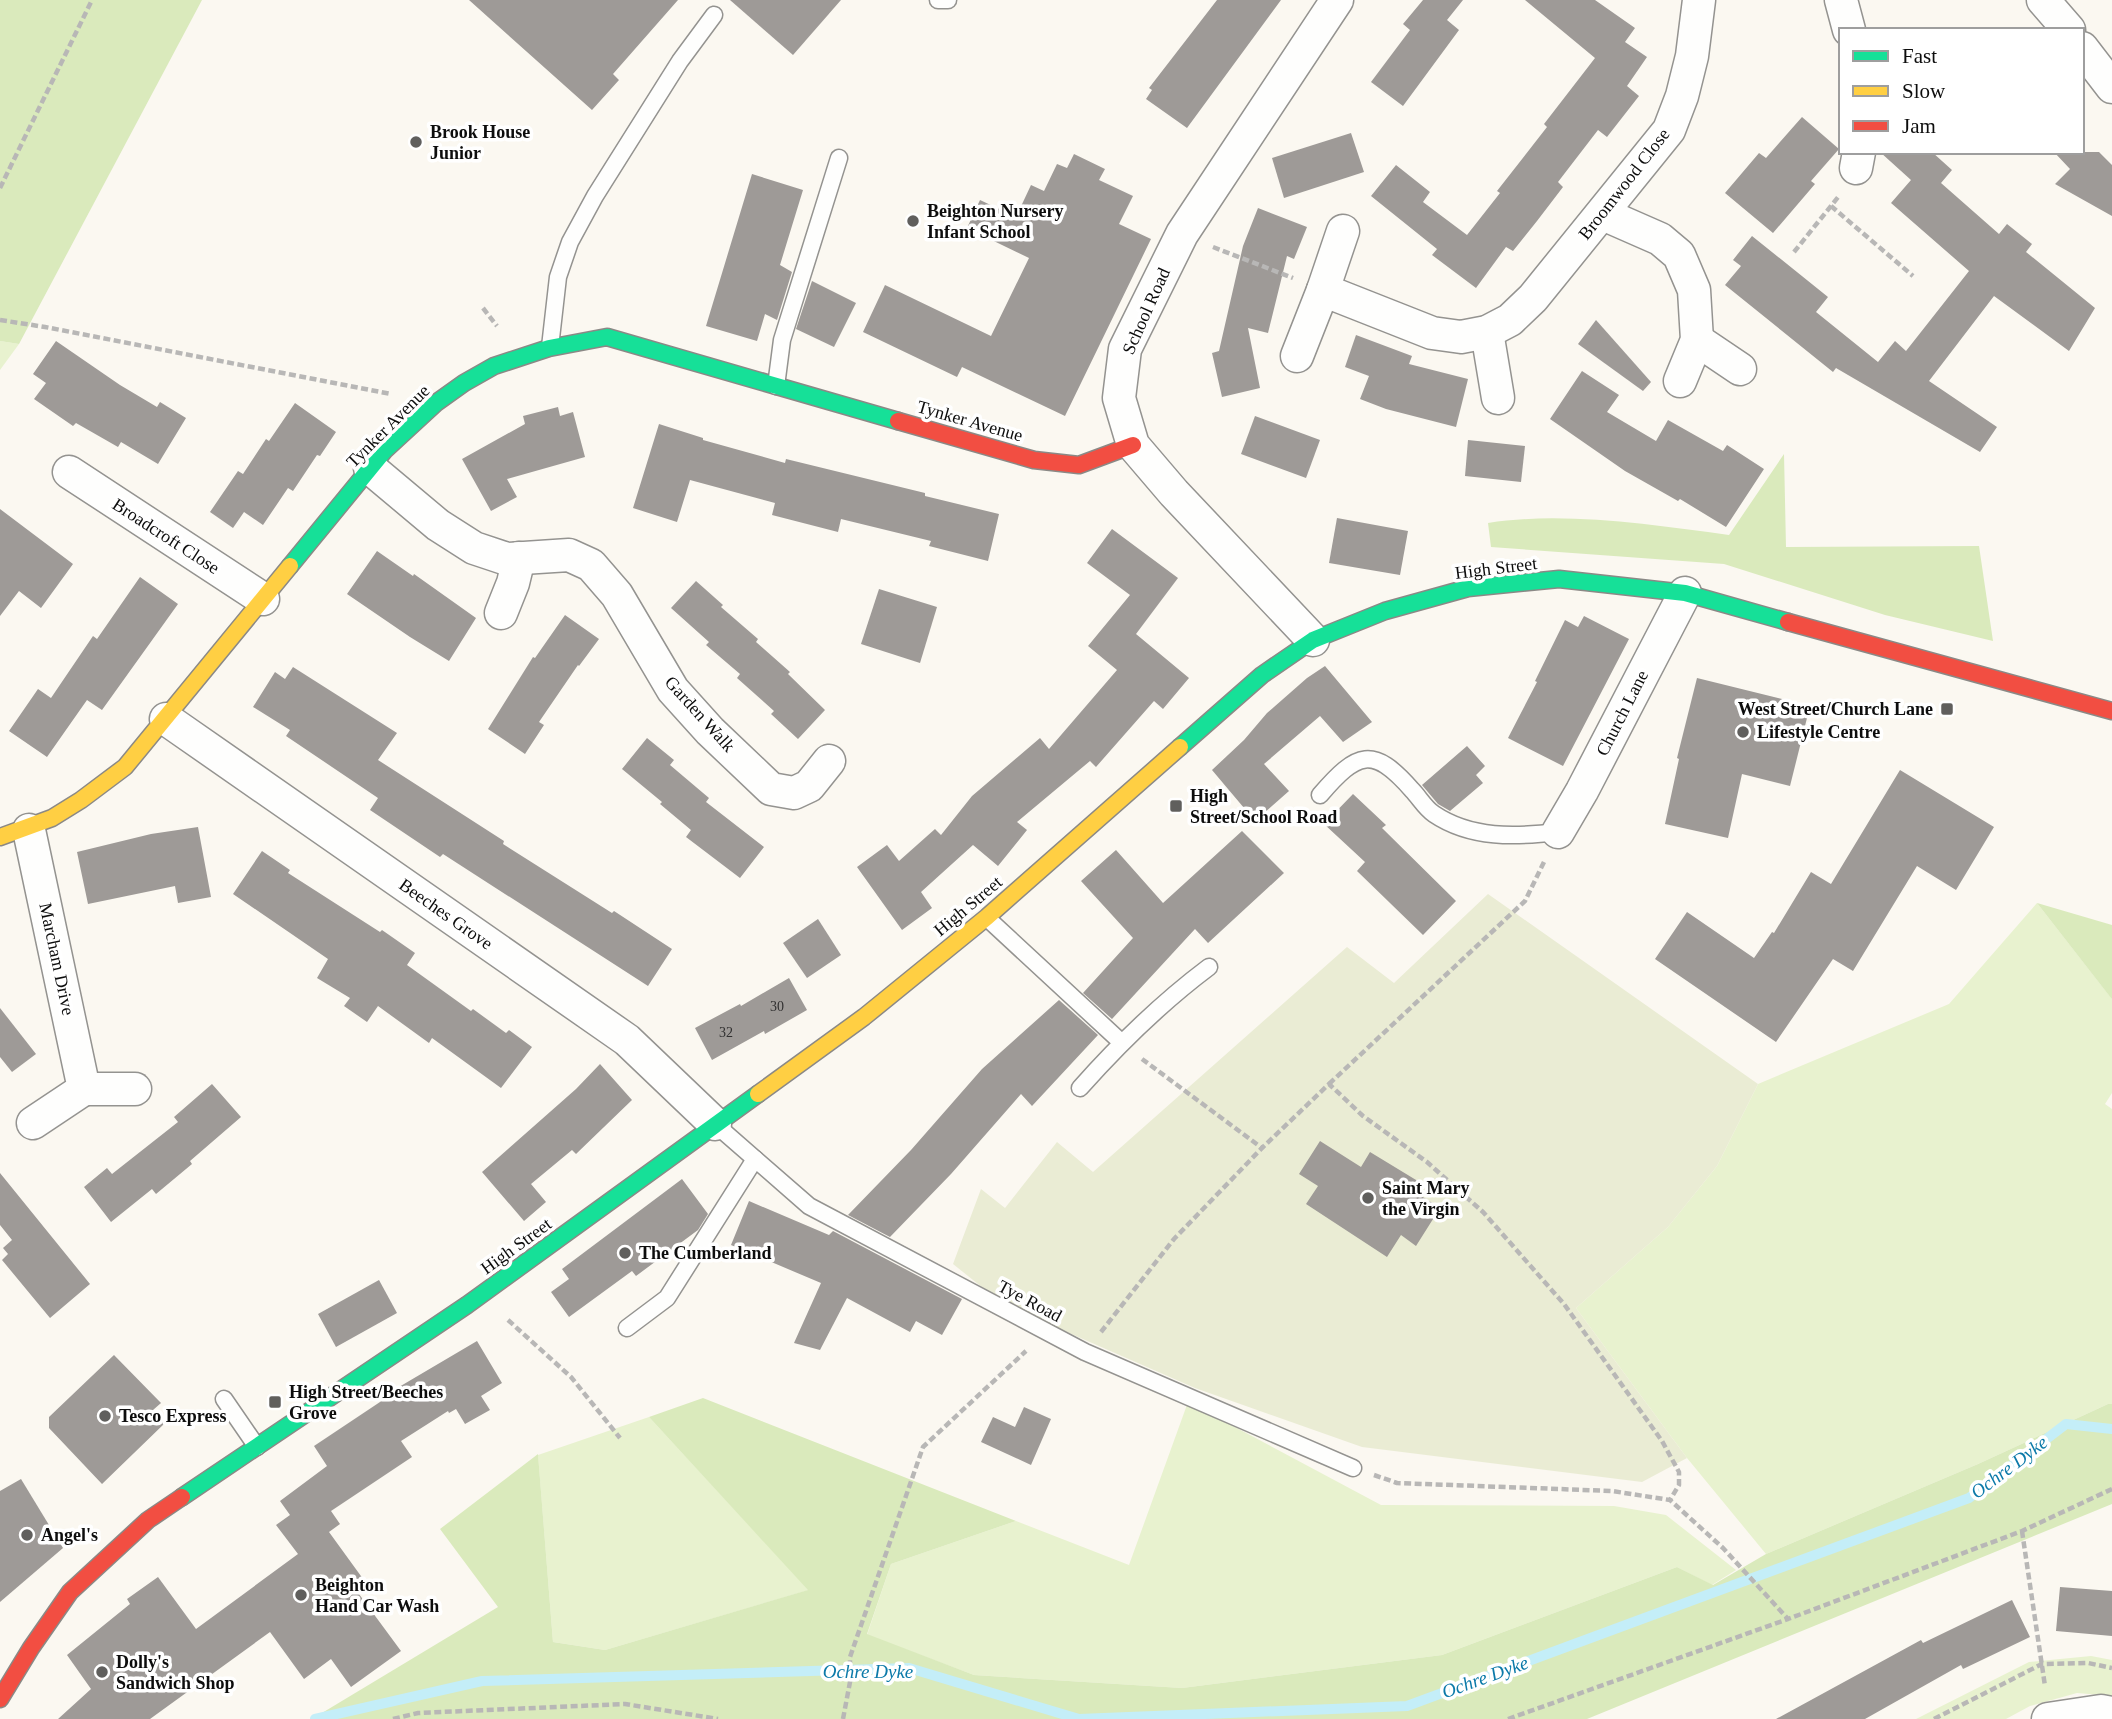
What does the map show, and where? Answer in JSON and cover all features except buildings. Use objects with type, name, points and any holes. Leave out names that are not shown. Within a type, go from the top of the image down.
[{"type":"street","name":"Broomwood Close","points":[[1323,290],[1433,333],[1461,337],[1487,332],[1510,320],[1533,298],[1669,130],[1682,96],[1692,55],[1699,0]]},
{"type":"street","points":[[1841,0],[1848,28]]},
{"type":"street","points":[[2043,0],[2067,28]]},
{"type":"street","name":"School Road","points":[[1313,640],[1174,493],[1133,445],[1119,398],[1125,349],[1182,234],[1330,3]]},
{"type":"street","points":[[2084,51],[2112,87]]},
{"type":"street","points":[[1603,214],[1660,239],[1679,256],[1695,290],[1698,340],[1680,381]]},
{"type":"street","points":[[1297,356],[1343,231]]},
{"type":"street","points":[[1487,332],[1498,398]]},
{"type":"street","name":"Tynker Avenue","points":[[15,834],[79,804],[125,767],[370,468],[434,403],[494,366],[550,347],[607,337],[1034,460],[1079,465],[1133,445]]},
{"type":"street","points":[[1698,340],[1740,369]]},
{"type":"street","name":"Garden Walk","points":[[370,468],[438,525],[474,548],[507,559],[569,555],[592,565],[617,595],[673,690],[710,731],[771,789],[794,793],[809,786],[829,761]]},
{"type":"street","name":"Broadcroft Close","points":[[69,472],[263,599]]},
{"type":"street","points":[[501,613],[519,558]]},
{"type":"street","name":"High Street","points":[[0,1699],[70,1592],[148,1520],[479,1296],[864,1017],[986,917],[1262,675],[1313,640],[1385,611],[1468,588],[1559,579],[1685,593],[2028,690],[2112,711]]},
{"type":"street","name":"Church Lane","points":[[1558,832],[1685,593]]},
{"type":"street","name":"Beeches Grove","points":[[166,719],[627,1040],[715,1124]]},
{"type":"street","name":"Marcham Drive","points":[[15,834],[84,1088]]},
{"type":"street","points":[[33,1123],[84,1088],[135,1089]]},
{"type":"street","points":[[2049,1719],[2101,1711],[2112,1713]]},
{"type":"lane","points":[[938,0],[948,0]]},
{"type":"lane","points":[[550,347],[558,277],[569,242],[673,72],[714,15]]},
{"type":"lane","points":[[776,386],[782,340],[839,158]]},
{"type":"lane","points":[[1320,795],[1348,768],[1363,759],[1376,758],[1389,765],[1432,813],[1457,825],[1485,834],[1520,836],[1558,832]]},
{"type":"lane","points":[[986,917],[1121,1042]]},
{"type":"lane","points":[[1080,1088],[1121,1042],[1172,995],[1209,967]]},
{"type":"lane","name":"Tye Road","points":[[715,1124],[809,1206],[1085,1352],[1353,1468]]},
{"type":"lane","points":[[627,1328],[667,1298],[755,1159]]},
{"type":"lane","points":[[224,1399],[257,1447]]},
{"type":"path","points":[[0,188],[92,0]]},
{"type":"path","points":[[1794,252],[1831,206],[1857,160]]},
{"type":"path","points":[[1831,206],[1913,276]]},
{"type":"path","points":[[1182,234],[1323,290]]},
{"type":"path","points":[[0,320],[434,403]]},
{"type":"path","points":[[1085,1352],[1174,1239],[1262,1148],[1525,901],[1558,832]]},
{"type":"path","points":[[1121,1042],[1262,1148]]},
{"type":"path","points":[[1329,1084],[1363,1116],[1427,1162],[1483,1212],[1564,1304],[1662,1441],[1679,1472],[1679,1485],[1670,1500]]},
{"type":"path","points":[[479,1296],[522,1331],[571,1377],[620,1438]]},
{"type":"path","points":[[843,1719],[850,1682],[850,1657],[923,1447],[1047,1332]]},
{"type":"path","points":[[1353,1468],[1397,1483],[1612,1491],[1670,1500],[1723,1548],[1788,1619]]},
{"type":"path","points":[[1508,1719],[1788,1619],[2022,1531],[2112,1489]]},
{"type":"path","points":[[2022,1531],[2049,1719]]},
{"type":"path","points":[[1934,1719],[2042,1664],[2088,1663],[2112,1668]]},
{"type":"path","points":[[393,1719],[418,1713],[625,1704],[718,1719]]},
{"type":"green space","points":[[0,0],[202,0],[19,344],[0,341]]},
{"type":"green space","points":[[0,341],[19,344],[0,370]]},
{"type":"green space","points":[[1784,454],[1786,547],[1979,546],[1993,641],[1885,615],[1724,564],[1491,547],[1488,523],[1547,518],[1608,521],[1729,535]]},
{"type":"green space","points":[[1488,894],[1758,1084],[1717,1166],[1668,1227],[1576,1308],[1687,1458],[1642,1482],[1362,1447],[1195,1388],[1003,1304],[953,1264],[981,1189],[1005,1208],[1057,1142],[1093,1172],[1347,947],[1394,983]]},
{"type":"green space","points":[[2037,903],[2112,999],[2112,1093],[2105,1104],[2112,1109],[2112,1404],[1766,1554],[1687,1458],[1576,1308],[1668,1227],[1717,1166],[1758,1084],[1949,1004]]},
{"type":"green space","points":[[2037,903],[2112,925],[2112,999],[2111,998]]},
{"type":"green space","points":[[703,1398],[1016,1521],[891,1564],[867,1634],[974,1675],[1182,1688],[1442,1655],[1677,1567],[1713,1585],[1766,1554],[1978,1464],[2108,1404],[2112,1404],[2112,1504],[1587,1719],[312,1719],[498,1607],[440,1529],[538,1454],[553,1642],[605,1650],[808,1590],[649,1417]]},
{"type":"green space","points":[[1188,1402],[1381,1505],[1614,1506],[1666,1515],[1736,1570],[1712,1585],[1677,1567],[1442,1655],[1182,1688],[974,1675],[867,1635],[891,1564],[1016,1521],[1129,1565]]},
{"type":"green space","points":[[649,1417],[809,1590],[605,1650],[553,1642],[538,1455]]},
{"type":"green space","points":[[2091,1656],[2112,1660],[2112,1696],[2077,1693],[2030,1706],[2006,1719],[1916,1719],[2029,1662]]},
{"type":"waterway","name":"Ochre Dyke","points":[[315,1719],[482,1681],[909,1668],[1079,1719],[1407,1706],[1969,1498],[2066,1424],[2112,1429]]},
{"type":"traffic: fast","points":[[290,566],[385,450],[436,403],[494,366],[549,348],[607,337],[898,421]]},
{"type":"traffic: fast","points":[[1180,747],[1262,675],[1313,640],[1385,611],[1468,588],[1559,579],[1685,593],[1788,622]]},
{"type":"traffic: fast","points":[[182,1497],[467,1305],[758,1094]]},
{"type":"traffic: slow","points":[[0,837],[52,818],[125,767],[290,566]]},
{"type":"traffic: slow","points":[[758,1094],[864,1017],[987,917],[1180,747]]},
{"type":"traffic: jam","points":[[898,421],[1034,460],[1079,465],[1133,445]]},
{"type":"traffic: jam","points":[[1788,622],[2112,711]]},
{"type":"traffic: jam","points":[[0,1699],[70,1592],[148,1520],[182,1497]]},
{"type":"place","name":"Brook House Junior","points":[[416,142]]},
{"type":"place","name":"Beighton Nursery Infant School","points":[[913,221]]},
{"type":"place","name":"West Street/Church Lane","points":[[1947,709]]},
{"type":"place","name":"Lifestyle Centre","points":[[1743,732]]},
{"type":"place","name":"High Street/School Road","points":[[1176,806]]},
{"type":"place","name":"Saint Mary the Virgin","points":[[1368,1198]]},
{"type":"place","name":"The Cumberland","points":[[625,1253]]},
{"type":"place","name":"High Street/Beeches Grove","points":[[275,1402]]},
{"type":"place","name":"Tesco Express","points":[[105,1416]]},
{"type":"place","name":"Angel's","points":[[27,1535]]},
{"type":"place","name":"Beighton Hand Car Wash","points":[[301,1595]]},
{"type":"place","name":"Dolly's Sandwich Shop","points":[[102,1672]]}]
